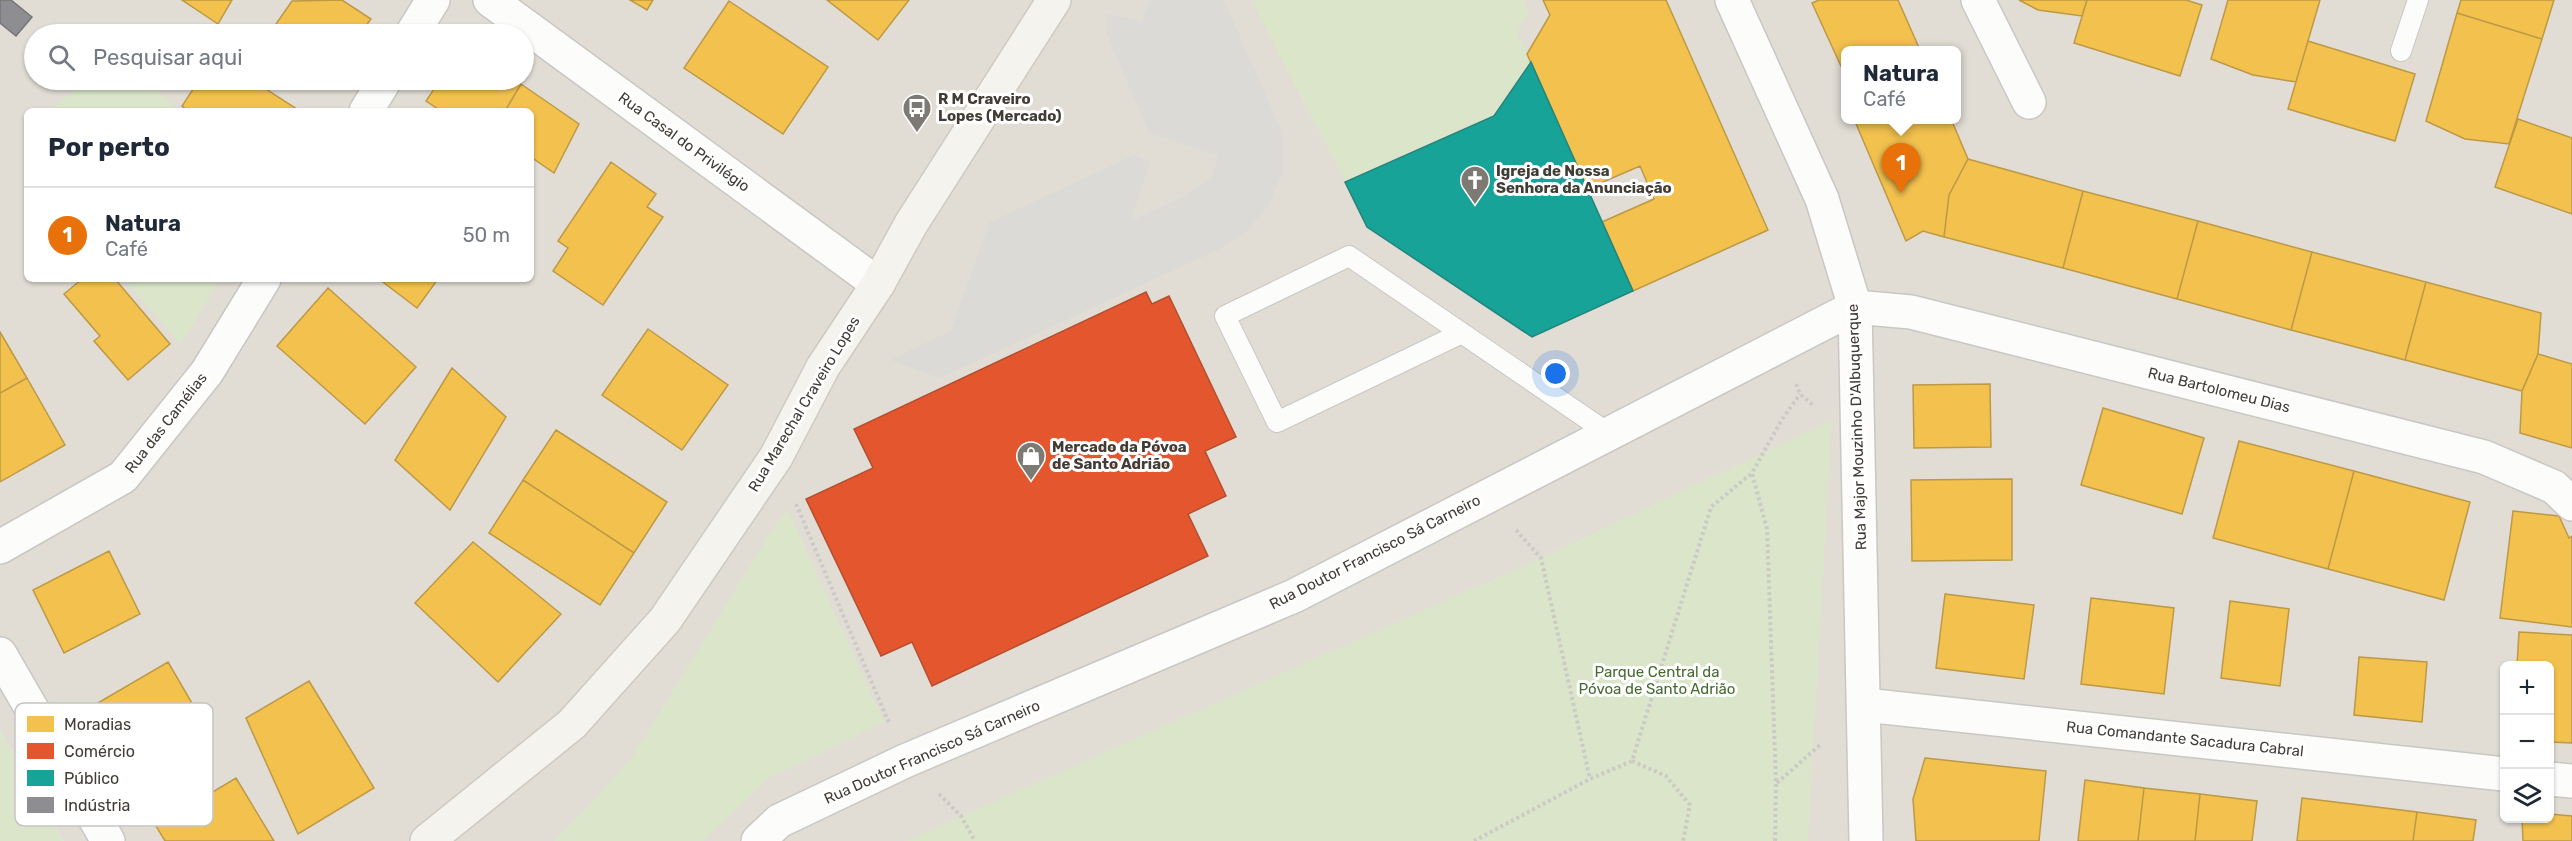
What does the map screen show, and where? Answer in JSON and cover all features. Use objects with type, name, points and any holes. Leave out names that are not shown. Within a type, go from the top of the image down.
[{"type":"street","points":[[418,24],[434,0]]},
{"type":"street","name":"Rua Casal do Privilégio","points":[[490,0],[523,24]]},
{"type":"street","name":"Rua Marechal Craveiro Lopes","points":[[427,841],[572,724],[665,620],[776,457],[823,367],[878,284],[911,224],[1054,0]]},
{"type":"street","name":"Rua Major Mouzinho D'Albuquerque","points":[[1732,0],[1822,199],[1855,307],[1865,705],[1866,841]]},
{"type":"street","points":[[1978,0],[2029,102]]},
{"type":"street","name":"Rua Casal do Privilégio","points":[[534,32],[878,284]]},
{"type":"street","points":[[368,108],[379,90]]},
{"type":"street","name":"Rua das Camélias","points":[[0,547],[123,477],[207,372],[262,282]]},
{"type":"street","name":"Rua Doutor Francisco Sá Carneiro","points":[[758,841],[779,821],[905,761],[1294,597],[1485,496],[1855,307]]},
{"type":"street","name":"Rua Bartolomeu Dias","points":[[1855,307],[1911,312],[2484,457],[2554,487],[2572,504]]},
{"type":"street","points":[[0,654],[28,703]]},
{"type":"street","name":"Rua Comandante Sacadura Cabral","points":[[1865,705],[2500,773]]},
{"type":"street","points":[[2554,779],[2572,781]]},
{"type":"street","points":[[99,826],[108,841]]},
{"type":"lane","points":[[2401,51],[2418,0]]},
{"type":"lane","points":[[1462,333],[1277,422],[1226,316],[1349,256],[1462,333],[1608,433]]},
{"type":"path","points":[[1632,761],[1711,507],[1752,473],[1781,421],[1800,394]]},
{"type":"path","points":[[776,457],[905,761],[961,816],[975,841]]},
{"type":"path","points":[[1752,473],[1767,529],[1776,783],[1775,841]]},
{"type":"path","points":[[1485,496],[1541,558],[1590,779]]},
{"type":"path","points":[[1474,841],[1590,779],[1632,761],[1666,776],[1690,805],[1683,841]]},
{"type":"shaded area","points":[[0,0],[2572,0],[2572,841],[64,841],[55,826],[213,826],[213,703],[15,703],[15,756],[0,730]]},
{"type":"shaded area","points":[[1150,0],[1224,0],[1282,132],[1283,171],[1269,205],[1247,231],[1222,248],[940,378],[890,360],[950,331],[990,222],[1134,155],[1150,161],[1131,221],[1182,197],[1212,177],[1218,156],[1149,133],[1106,33],[1107,14],[1142,21]]},
{"type":"green space","points":[[1251,0],[1524,0],[1529,11],[1517,32],[1531,62],[1494,116],[1345,182]]},
{"type":"green space","points":[[73,90],[156,90],[177,108],[54,108]]},
{"type":"green space","points":[[127,282],[218,282],[181,345]]},
{"type":"green space","name":"Parque Central da Póvoa de Santo Adrião","points":[[1832,420],[1808,841],[906,841],[1541,558]]},
{"type":"green space","points":[[788,510],[884,722],[769,778],[703,841],[554,841],[590,805],[634,754],[776,523]]},
{"type":"green space","points":[[0,730],[15,756],[15,826],[55,826],[64,841],[0,841]]},
{"type":"building: Moradias","points":[[182,0],[232,0],[218,24]]},
{"type":"building: Moradias","points":[[342,0],[371,19],[367,24],[276,24],[292,1]]},
{"type":"building: Moradias","points":[[630,0],[653,0],[647,10]]},
{"type":"building: Moradias","points":[[827,0],[909,0],[878,40]]},
{"type":"building: Moradias","points":[[1543,0],[1666,0],[1768,230],[1633,291],[1602,222],[1654,199],[1640,166],[1587,189],[1527,54],[1550,15]]},
{"type":"building: Moradias","points":[[1819,0],[1898,0],[1918,46],[1841,46],[1841,66],[1812,3]]},
{"type":"building: Moradias","points":[[2019,0],[2087,0],[2082,16],[2038,10]]},
{"type":"building: Moradias","points":[[2087,0],[2186,0],[2202,5],[2180,76],[2074,43]]},
{"type":"building: Moradias","points":[[2228,0],[2320,0],[2296,82],[2253,75],[2211,59]]},
{"type":"building: Moradias","points":[[2461,0],[2554,0],[2542,39],[2457,13]]},
{"type":"building: Moradias","points":[[729,1],[828,67],[783,134],[684,68]]},
{"type":"building: Moradias","points":[[2457,13],[2542,39],[2509,144],[2465,139],[2426,121]]},
{"type":"building: Moradias","points":[[2308,41],[2415,74],[2395,141],[2288,109]]},
{"type":"building: Moradias","points":[[192,90],[267,90],[295,108],[184,108],[182,106]]},
{"type":"building: Moradias","points":[[433,90],[517,90],[507,108],[436,108],[426,101]]},
{"type":"building: Moradias","points":[[517,90],[530,90],[579,124],[554,173],[534,159],[534,108],[507,108]]},
{"type":"building: Moradias","points":[[2518,119],[2572,138],[2572,214],[2495,187]]},
{"type":"building: Moradias","points":[[1856,124],[1953,124],[1968,159],[1949,195],[1944,237],[1923,231],[1906,241]]},
{"type":"building: Moradias","points":[[1968,159],[2083,191],[2063,268],[1944,237],[1949,195]]},
{"type":"building: Moradias","points":[[611,162],[656,194],[647,207],[663,217],[603,305],[553,271],[568,248],[558,241]]},
{"type":"building: Moradias","points":[[2083,191],[2198,221],[2177,299],[2063,268]]},
{"type":"building: Moradias","points":[[2198,221],[2312,252],[2291,330],[2177,299]]},
{"type":"building: Moradias","points":[[2312,252],[2426,282],[2405,360],[2291,330]]},
{"type":"building: Moradias","points":[[78,282],[118,282],[170,344],[128,380],[94,341],[100,336],[64,294]]},
{"type":"building: Moradias","points":[[383,282],[436,282],[417,308]]},
{"type":"building: Moradias","points":[[2426,282],[2541,313],[2538,354],[2522,391],[2405,360]]},
{"type":"building: Moradias","points":[[328,288],[416,367],[365,424],[277,346]]},
{"type":"building: Moradias","points":[[648,329],[728,385],[682,450],[602,395]]},
{"type":"building: Moradias","points":[[0,332],[27,378],[0,393]]},
{"type":"building: Moradias","points":[[2538,354],[2572,364],[2572,448],[2520,433],[2522,391]]},
{"type":"building: Moradias","points":[[452,368],[506,417],[450,510],[395,460]]},
{"type":"building: Moradias","points":[[27,378],[65,445],[0,482],[0,393]]},
{"type":"building: Moradias","points":[[1990,384],[1991,447],[1914,448],[1913,385]]},
{"type":"building: Moradias","points":[[2103,408],[2204,438],[2182,514],[2081,485]]},
{"type":"building: Moradias","points":[[556,430],[667,502],[634,553],[523,480]]},
{"type":"building: Moradias","points":[[2239,441],[2354,471],[2328,569],[2213,538]]},
{"type":"building: Moradias","points":[[2354,471],[2470,502],[2444,600],[2328,569]]},
{"type":"building: Moradias","points":[[2012,479],[2012,560],[1912,561],[1911,480]]},
{"type":"building: Moradias","points":[[523,480],[634,553],[600,605],[489,533]]},
{"type":"building: Moradias","points":[[2513,511],[2559,516],[2569,538],[2572,536],[2572,627],[2500,618]]},
{"type":"building: Moradias","points":[[473,542],[561,614],[498,682],[415,603]]},
{"type":"building: Moradias","points":[[109,551],[140,614],[64,653],[33,590]]},
{"type":"building: Moradias","points":[[1945,594],[2034,605],[2024,679],[1936,668]]},
{"type":"building: Moradias","points":[[2091,598],[2174,608],[2164,694],[2081,684]]},
{"type":"building: Moradias","points":[[2230,601],[2289,609],[2280,686],[2221,678]]},
{"type":"building: Moradias","points":[[2519,632],[2572,635],[2572,743],[2554,742],[2554,661],[2517,661]]},
{"type":"building: Moradias","points":[[2359,657],[2427,662],[2422,722],[2354,715]]},
{"type":"building: Moradias","points":[[168,662],[192,703],[98,703]]},
{"type":"building: Moradias","points":[[309,681],[374,788],[298,834],[246,718]]},
{"type":"building: Moradias","points":[[1925,758],[2046,771],[2039,841],[1916,841],[1913,799]]},
{"type":"building: Moradias","points":[[236,778],[274,841],[165,841],[156,826],[213,826],[213,792]]},
{"type":"building: Moradias","points":[[2085,780],[2144,788],[2138,841],[2078,841]]},
{"type":"building: Moradias","points":[[2144,788],[2200,794],[2195,841],[2138,841]]},
{"type":"building: Moradias","points":[[2200,794],[2257,801],[2252,841],[2195,841]]},
{"type":"building: Moradias","points":[[2302,798],[2417,812],[2413,841],[2297,841]]},
{"type":"building: Moradias","points":[[2417,812],[2476,820],[2473,841],[2413,841]]},
{"type":"building: Moradias","points":[[2554,814],[2572,816],[2572,841],[2523,841],[2522,823],[2554,823]]},
{"type":"building: Comércio","name":"Mercado da Póvoa de Santo Adrião","points":[[1146,292],[1152,304],[1169,296],[1236,437],[1205,451],[1226,496],[1188,514],[1208,556],[932,686],[912,642],[881,656],[806,499],[873,468],[854,429]]},
{"type":"building: Público","name":"Igreja de Nossa Senhora da Anunciação","points":[[1531,62],[1633,291],[1532,337],[1367,227],[1345,182],[1494,116]]},
{"type":"building: Indústria","points":[[0,0],[11,0],[32,17],[16,36],[0,23]]},
{"type":"place","name":"R M Craveiro Lopes (Mercado)","points":[[917,134]]},
{"type":"place","name":"Natura","points":[[1901,193]]},
{"type":"place","name":"Igreja de Nossa Senhora da Anunciação","points":[[1475,206]]},
{"type":"place","name":"Mercado da Póvoa de Santo Adrião","points":[[1031,482]]}]
